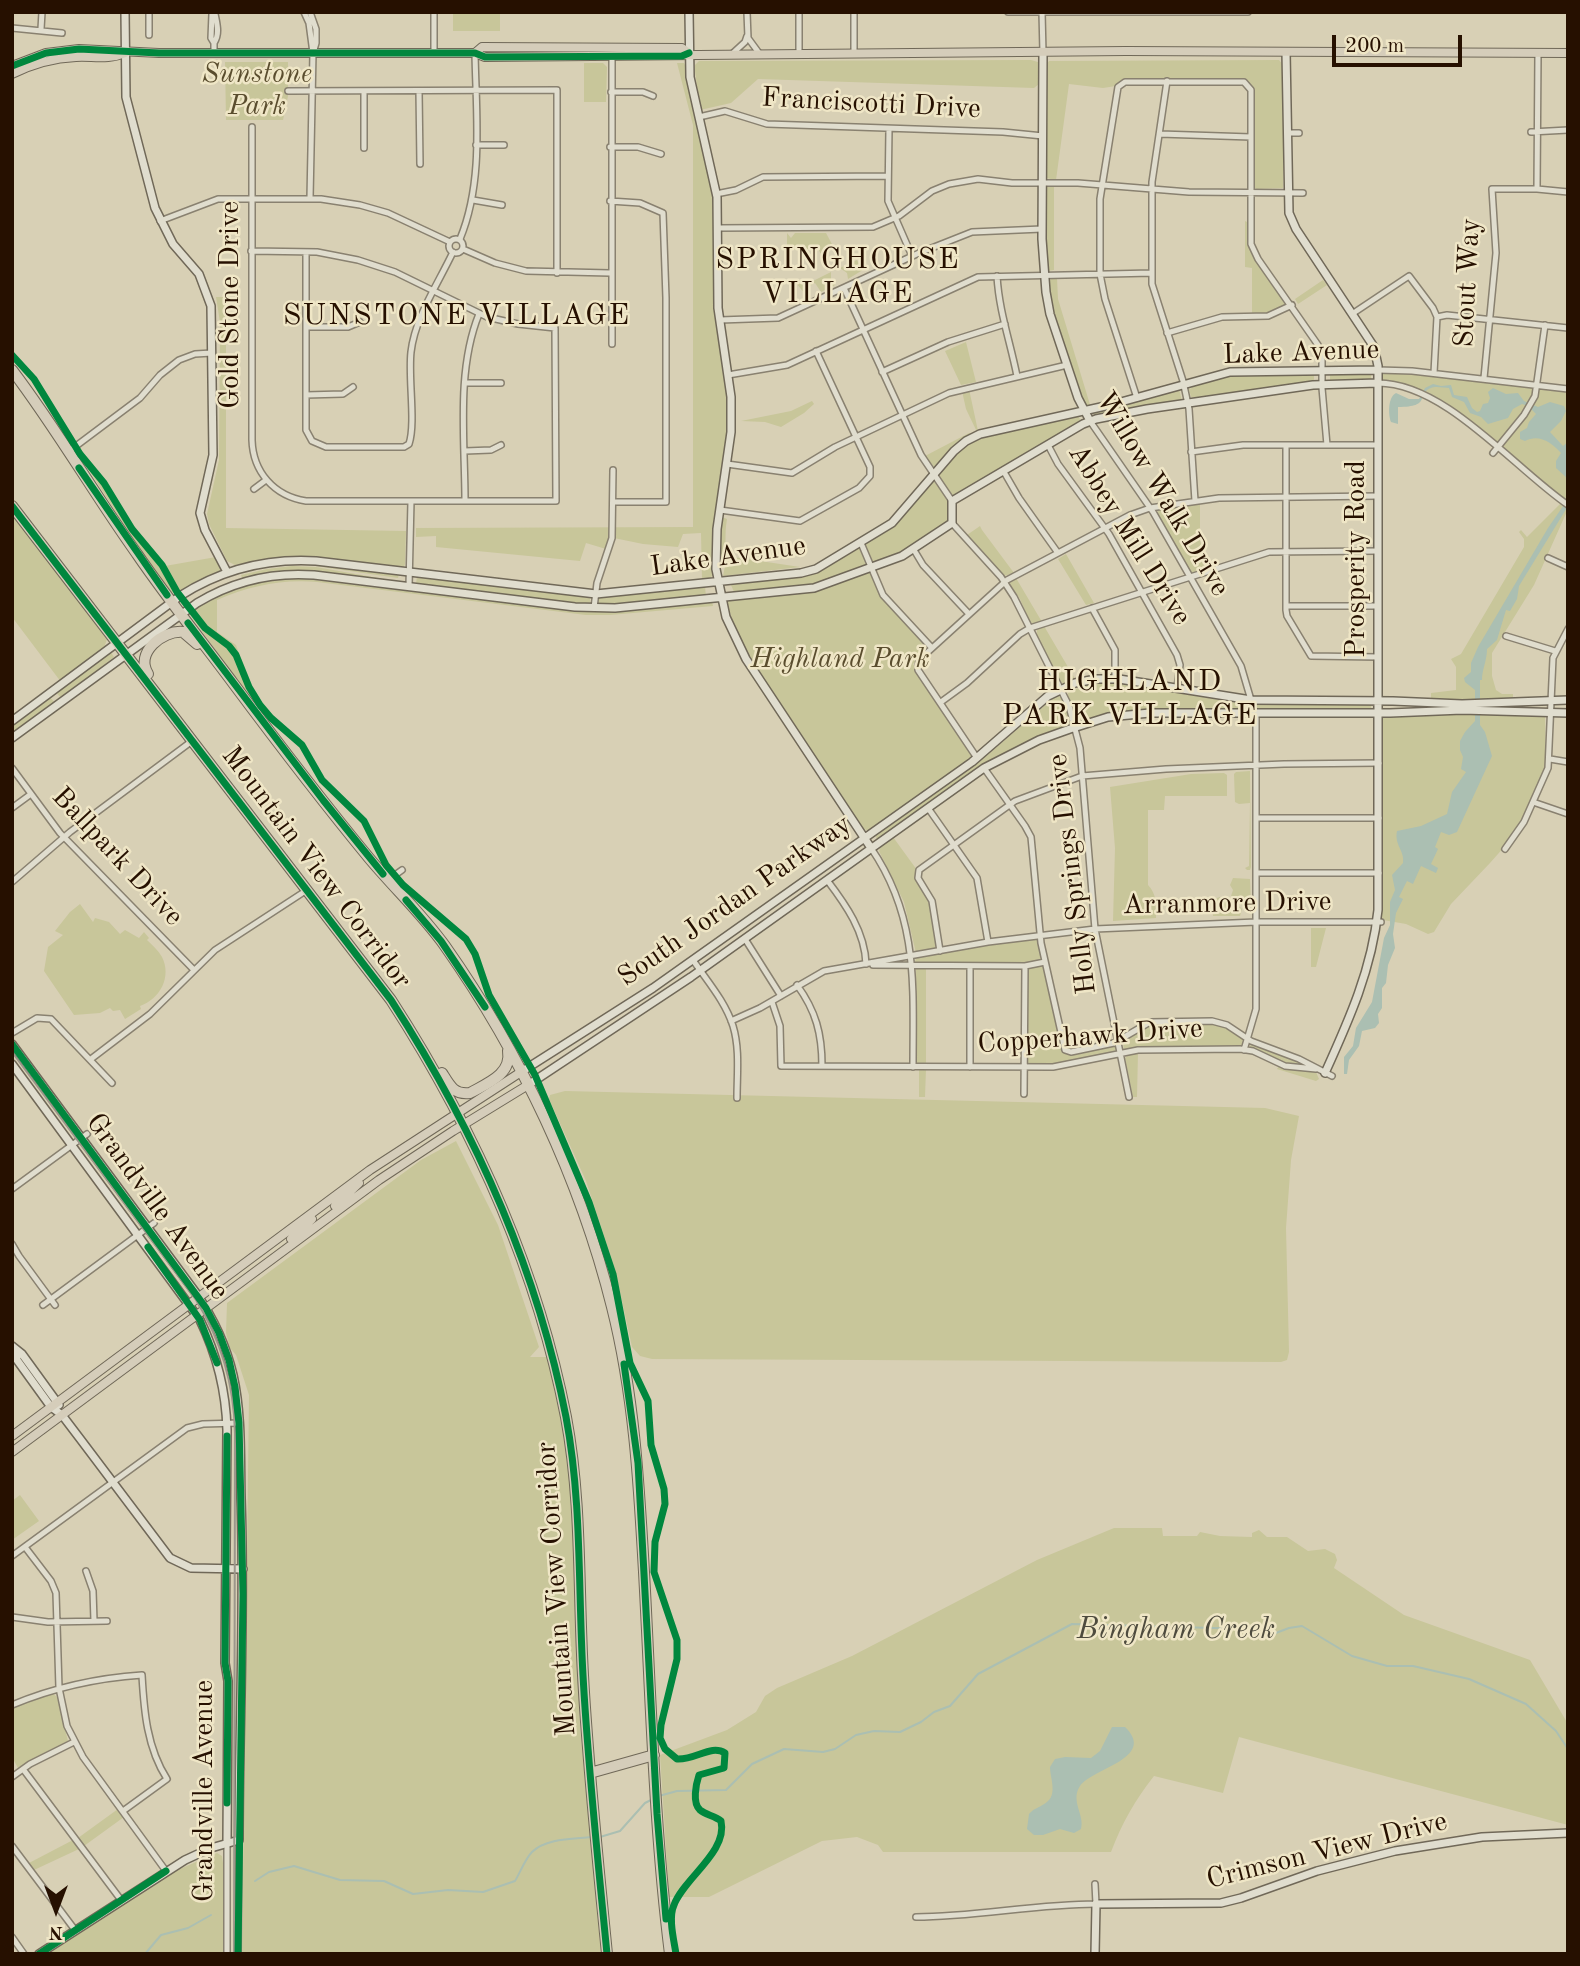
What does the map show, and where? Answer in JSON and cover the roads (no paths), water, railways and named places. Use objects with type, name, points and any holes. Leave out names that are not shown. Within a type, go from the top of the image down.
[{"type":"highway","name":"Mountain View Corridor","points":[[12,370],[138,556],[181,614],[388,880],[441,941],[474,988],[521,1072],[569,1174],[609,1295],[623,1356],[638,1463],[657,1814],[670,1954]]},
{"type":"highway","name":"Mountain View Corridor","points":[[12,506],[391,1000],[424,1051],[463,1126],[485,1169],[516,1243],[554,1364],[566,1417],[578,1511],[583,1672],[607,1954]]},
{"type":"highway","points":[[223,781],[202,746],[146,672],[143,663],[145,654],[169,634],[186,634],[239,691]]},
{"type":"highway","points":[[424,1051],[452,1089],[467,1094],[506,1070],[509,1058],[504,1040]]},
{"type":"highway","points":[[590,1773],[654,1755]]},
{"type":"main road","points":[[12,66],[63,50],[115,49],[125,53],[547,53],[553,51],[549,45]]},
{"type":"main road","points":[[475,52],[482,47],[549,45],[682,48],[689,53]]},
{"type":"main road","points":[[583,47],[593,52],[607,52],[612,56]]},
{"type":"main road","points":[[612,56],[620,51],[645,48]]},
{"type":"main road","points":[[475,52],[485,57],[682,56],[689,53],[1568,53]]},
{"type":"main road","points":[[12,74],[60,58],[116,57],[125,53]]},
{"type":"main road","name":"South Jordan Parkway","points":[[12,1452],[277,1254],[370,1170],[521,1072]]},
{"type":"main road","name":"South Jordan Parkway","points":[[12,1436],[199,1297],[324,1212],[528,1086]]},
{"type":"street","points":[[41,29],[42,12]]},
{"type":"street","points":[[125,12],[128,104],[160,221],[173,244],[203,283],[211,306],[212,460],[201,513],[203,526],[227,572]]},
{"type":"street","points":[[149,12],[149,35]]},
{"type":"street","points":[[304,12],[309,23],[313,53]]},
{"type":"street","points":[[310,12],[316,29],[313,53],[310,198]]},
{"type":"street","points":[[434,12],[434,52]]},
{"type":"street","points":[[689,12],[691,82],[716,194],[720,320],[729,375],[732,422],[715,554],[721,598],[730,626],[746,659],[887,872],[900,904],[912,955],[913,1067]]},
{"type":"street","points":[[733,53],[745,42],[747,12]]},
{"type":"street","points":[[799,12],[799,54]]},
{"type":"street","points":[[854,12],[854,53]]},
{"type":"street","points":[[1008,12],[1248,12]]},
{"type":"street","points":[[214,13],[218,31],[214,53]]},
{"type":"street","points":[[1042,13],[1043,53]]},
{"type":"street","points":[[12,28],[62,33]]},
{"type":"street","points":[[747,36],[759,53]]},
{"type":"street","points":[[460,239],[472,200],[476,145],[475,52]]},
{"type":"street","name":"Prosperity Road","points":[[1286,52],[1288,193],[1293,224],[1374,347],[1378,370],[1379,922],[1363,986],[1326,1077]]},
{"type":"street","name":"Willow Walk Drive","points":[[1043,53],[1042,229],[1044,276],[1050,314],[1084,412],[1150,508],[1241,666],[1251,700]]},
{"type":"street","points":[[1538,53],[1534,132],[1537,189],[1568,192]]},
{"type":"street","points":[[612,56],[612,344]]},
{"type":"street","points":[[1167,81],[1152,189],[1152,284],[1184,385],[1195,501]]},
{"type":"street","points":[[1137,398],[1105,299],[1100,274],[1100,202],[1119,86],[1125,82],[1167,81],[1248,84],[1251,90],[1252,249],[1318,345],[1327,445]]},
{"type":"street","points":[[288,91],[557,90],[557,273]]},
{"type":"street","points":[[364,91],[364,148]]},
{"type":"street","points":[[419,91],[420,164]]},
{"type":"street","points":[[611,92],[643,92],[653,96]]},
{"type":"street","name":"Franciscotti Drive","points":[[699,117],[725,111],[767,124],[1003,132],[1043,136]]},
{"type":"street","name":"Gold Stone Drive","points":[[252,127],[252,446],[256,463],[266,480]]},
{"type":"street","points":[[889,129],[888,201],[912,256]]},
{"type":"street","points":[[1534,132],[1568,130]]},
{"type":"street","points":[[1288,133],[1299,133]]},
{"type":"street","points":[[1160,134],[1251,137]]},
{"type":"street","points":[[476,145],[504,145]]},
{"type":"street","points":[[610,147],[638,147],[661,154]]},
{"type":"street","points":[[716,194],[736,190],[763,177],[887,176]]},
{"type":"street","points":[[718,228],[868,227],[895,218],[932,191],[949,184],[978,179],[1189,192],[1303,193]]},
{"type":"street","name":"Stout Way","points":[[1484,378],[1496,253],[1492,190],[1537,189]]},
{"type":"street","points":[[160,221],[214,199],[310,198],[341,201],[379,210],[450,242]]},
{"type":"street","points":[[472,200],[502,205]]},
{"type":"street","points":[[610,201],[645,204],[660,210],[664,216],[666,502],[613,502]]},
{"type":"street","points":[[720,320],[774,320],[912,256],[975,231],[1042,229]]},
{"type":"street","points":[[450,242],[460,239]]},
{"type":"street","points":[[453,252],[458,253],[463,249],[464,244],[460,239]]},
{"type":"street","points":[[450,242],[453,252]]},
{"type":"street","points":[[463,249],[512,268],[557,273],[610,273]]},
{"type":"street","points":[[251,251],[306,252],[367,262],[395,272],[479,314],[518,324],[552,326],[556,330],[556,501],[300,500],[283,494],[266,480],[254,489]]},
{"type":"street","points":[[306,252],[306,430],[317,445],[326,447],[404,447],[409,444],[412,346],[417,325],[453,252]]},
{"type":"street","points":[[729,375],[779,367],[968,280],[997,276],[1152,273]]},
{"type":"street","points":[[997,276],[998,304],[1017,376]]},
{"type":"street","points":[[1352,314],[1409,276],[1437,317],[1434,373]]},
{"type":"street","points":[[844,288],[924,460],[952,501],[951,523]]},
{"type":"street","points":[[1167,333],[1222,317],[1268,316],[1292,305]]},
{"type":"street","points":[[465,501],[467,351],[479,314]]},
{"type":"street","points":[[1437,317],[1447,315],[1568,328]]},
{"type":"street","points":[[306,327],[350,327],[360,322]]},
{"type":"street","points":[[882,372],[944,343],[1005,324]]},
{"type":"street","points":[[1493,453],[1533,400],[1538,384],[1545,325]]},
{"type":"street","points":[[720,510],[794,522],[803,520],[859,488],[870,476],[871,468],[816,351]]},
{"type":"street","points":[[68,452],[134,403],[179,360],[195,354],[212,353]]},
{"type":"street","points":[[727,464],[789,474],[902,414],[962,388],[1067,365]]},
{"type":"street","name":"Lake Avenue","points":[[12,721],[172,601],[227,572],[269,562],[301,560],[596,594],[809,572],[895,520],[958,447],[976,436],[1084,412],[1235,371],[1378,370],[1434,373],[1568,389]]},
{"type":"street","points":[[465,383],[501,383]]},
{"type":"street","name":"Lake Avenue","points":[[952,501],[1090,421],[1187,403],[1322,384],[1378,383],[1396,384],[1429,396],[1568,505]]},
{"type":"street","points":[[306,395],[343,394],[353,387]]},
{"type":"street","points":[[465,451],[491,450],[501,444]]},
{"type":"street","name":"Abbey Mill Drive","points":[[1048,445],[1058,464],[1105,528],[1179,658],[1177,688]]},
{"type":"street","points":[[1191,452],[1240,445],[1378,445]]},
{"type":"street","points":[[1286,445],[1287,616],[1311,656],[1378,657]]},
{"type":"street","points":[[594,608],[611,544],[612,470]]},
{"type":"street","points":[[1004,471],[1019,498],[1058,552]]},
{"type":"street","points":[[977,758],[917,665],[1004,582],[1105,528],[1150,508],[1219,498],[1378,496]]},
{"type":"street","points":[[410,586],[411,501]]},
{"type":"street","name":"Lake Avenue","points":[[12,738],[197,603],[225,588],[279,575],[314,575],[594,608],[721,598],[814,587],[914,550],[951,523]]},
{"type":"street","name":"Holly Springs Drive","points":[[951,523],[1004,582],[1061,689],[1075,727],[1079,743],[1095,929],[1129,1097]]},
{"type":"street","points":[[861,543],[883,595],[932,648]]},
{"type":"street","points":[[914,550],[923,565],[969,614]]},
{"type":"street","points":[[941,702],[967,683],[1013,639],[1030,628],[1269,552],[1378,551]]},
{"type":"street","points":[[1548,558],[1568,567]]},
{"type":"street","points":[[1286,606],[1378,606]]},
{"type":"street","points":[[1092,608],[1115,650],[1115,679]]},
{"type":"street","points":[[1505,849],[1513,840],[1533,802],[1550,759],[1550,701],[1555,651],[1568,629]]},
{"type":"street","points":[[1506,636],[1555,651]]},
{"type":"street","name":"South Jordan Parkway","points":[[521,1072],[693,960],[977,758],[1044,699],[1082,681],[1115,679],[1251,700],[1378,701],[1492,707],[1568,700]]},
{"type":"street","points":[[51,692],[60,703]]},
{"type":"street","name":"South Jordan Parkway","points":[[528,1086],[700,971],[984,768],[1039,740],[1123,714],[1379,713],[1462,707]]},
{"type":"street","name":"South Jordan Parkway","points":[[1492,707],[1568,713]]},
{"type":"street","points":[[1244,1049],[1256,1009],[1256,713]]},
{"type":"street","points":[[12,882],[64,837],[192,741]]},
{"type":"street","points":[[1550,759],[1568,762]]},
{"type":"street","points":[[940,951],[932,901],[918,873],[920,868],[1010,804],[1082,776],[1256,765],[1379,764]]},
{"type":"street","name":"Ballpark Drive","points":[[12,768],[64,837],[194,970]]},
{"type":"street","points":[[984,768],[1025,826],[1031,841],[1045,962]]},
{"type":"street","points":[[12,808],[31,794]]},
{"type":"street","points":[[1533,802],[1568,814]]},
{"type":"street","points":[[928,808],[979,883],[988,943]]},
{"type":"street","points":[[1256,818],[1379,818]]},
{"type":"street","points":[[388,880],[402,870]]},
{"type":"street","points":[[1256,873],[1379,873]]},
{"type":"street","points":[[827,880],[860,933],[866,964]]},
{"type":"street","points":[[91,1059],[150,1014],[224,943],[307,890]]},
{"type":"street","name":"Arranmore Drive","points":[[731,1021],[772,1002],[824,971],[1040,935],[1095,929],[1256,922],[1379,922]]},
{"type":"street","points":[[745,939],[781,996]]},
{"type":"street","points":[[693,960],[725,1007],[731,1021],[737,1048],[737,1098]]},
{"type":"street","name":"Arranmore Drive","points":[[866,964],[1025,966],[1045,962]]},
{"type":"street","name":"Copperhawk Drive","points":[[1045,962],[1066,1051],[1118,1042],[1140,1026],[1158,1020],[1216,1021],[1231,1027],[1248,1039],[1303,1061],[1326,1077]]},
{"type":"street","points":[[970,966],[970,1067]]},
{"type":"street","points":[[1024,1094],[1025,966]]},
{"type":"street","points":[[797,985],[818,1021],[822,1041],[822,1066]]},
{"type":"street","name":"Copperhawk Drive","points":[[772,1002],[780,1026],[780,1066],[1057,1066],[1145,1049],[1244,1049],[1285,1066],[1316,1069]]},
{"type":"street","points":[[12,1032],[34,1019],[47,1018],[57,1023],[112,1083]]},
{"type":"street","name":"Grandville Avenue","points":[[12,1045],[151,1225],[206,1307],[219,1333],[231,1370],[239,1423],[243,1569],[238,1954]]},
{"type":"street","name":"Grandville Avenue","points":[[12,1064],[196,1315],[218,1363],[225,1396],[227,1424],[227,1954]]},
{"type":"street","points":[[12,1189],[84,1136]]},
{"type":"street","points":[[43,1305],[52,1302],[97,1269],[151,1225]]},
{"type":"street","points":[[12,1244],[52,1302]]},
{"type":"street","points":[[14,1348],[22,1354],[62,1415],[173,1560],[191,1568],[243,1569]]},
{"type":"street","points":[[12,1556],[187,1428],[203,1424],[239,1423]]},
{"type":"street","points":[[24,1547],[53,1585],[57,1601],[58,1688],[64,1716],[74,1742],[166,1871]]},
{"type":"street","points":[[86,1571],[93,1591],[94,1621]]},
{"type":"street","points":[[12,1617],[57,1622],[107,1621]]},
{"type":"street","points":[[227,1673],[243,1673]]},
{"type":"street","points":[[12,1705],[86,1681],[142,1675],[145,1720],[158,1762],[167,1779],[123,1811]]},
{"type":"street","points":[[12,1777],[74,1742]]},
{"type":"street","points":[[23,1769],[121,1900]]},
{"type":"street","name":"Crimson View Drive","points":[[1096,1904],[1226,1902],[1317,1871],[1395,1851],[1482,1837],[1568,1833]]},
{"type":"street","points":[[39,1954],[166,1871],[193,1856],[239,1839]]},
{"type":"street","points":[[12,1846],[75,1930]]},
{"type":"street","points":[[1095,1954],[1096,1884]]},
{"type":"street","points":[[916,1917],[954,1917],[1054,1904],[1096,1904]]},
{"type":"street","points":[[12,1937],[24,1954]]},
{"type":"waterway","name":"Bingham Creek","points":[[659,1796],[677,1791],[726,1790],[752,1764],[784,1749],[823,1752],[835,1749],[856,1735],[874,1731],[900,1732],[950,1706],[978,1674],[1072,1624],[1249,1629],[1268,1636],[1302,1626],[1352,1656],[1387,1666],[1413,1666],[1469,1679],[1526,1704],[1556,1731],[1568,1749]]},
{"type":"waterway","name":"Bingham Creek","points":[[600,1837],[620,1831],[645,1803],[651,1800]]},
{"type":"waterway","name":"Bingham Creek","points":[[255,1881],[269,1872],[294,1866],[340,1880],[384,1881],[413,1894],[448,1890],[483,1892],[515,1881],[527,1858],[538,1847],[560,1840],[591,1837]]},
{"type":"waterway","name":"Bingham Creek","points":[[145,1954],[161,1935],[188,1928],[211,1915]]},
{"type":"tram line","points":[[12,1052],[196,1300],[213,1331],[229,1380],[235,1433],[234,1954]]},
{"type":"district","name":"SPRINGHOUSE VILLAGE","points":[[838,277]]},
{"type":"district","name":"SUNSTONE VILLAGE","points":[[457,316]]},
{"type":"district","name":"HIGHLAND PARK VILLAGE","points":[[1130,699]]},
{"type":"park label","name":"Sunstone Park","points":[[257,91]]},
{"type":"park label","name":"Highland Park","points":[[840,660]]}]
